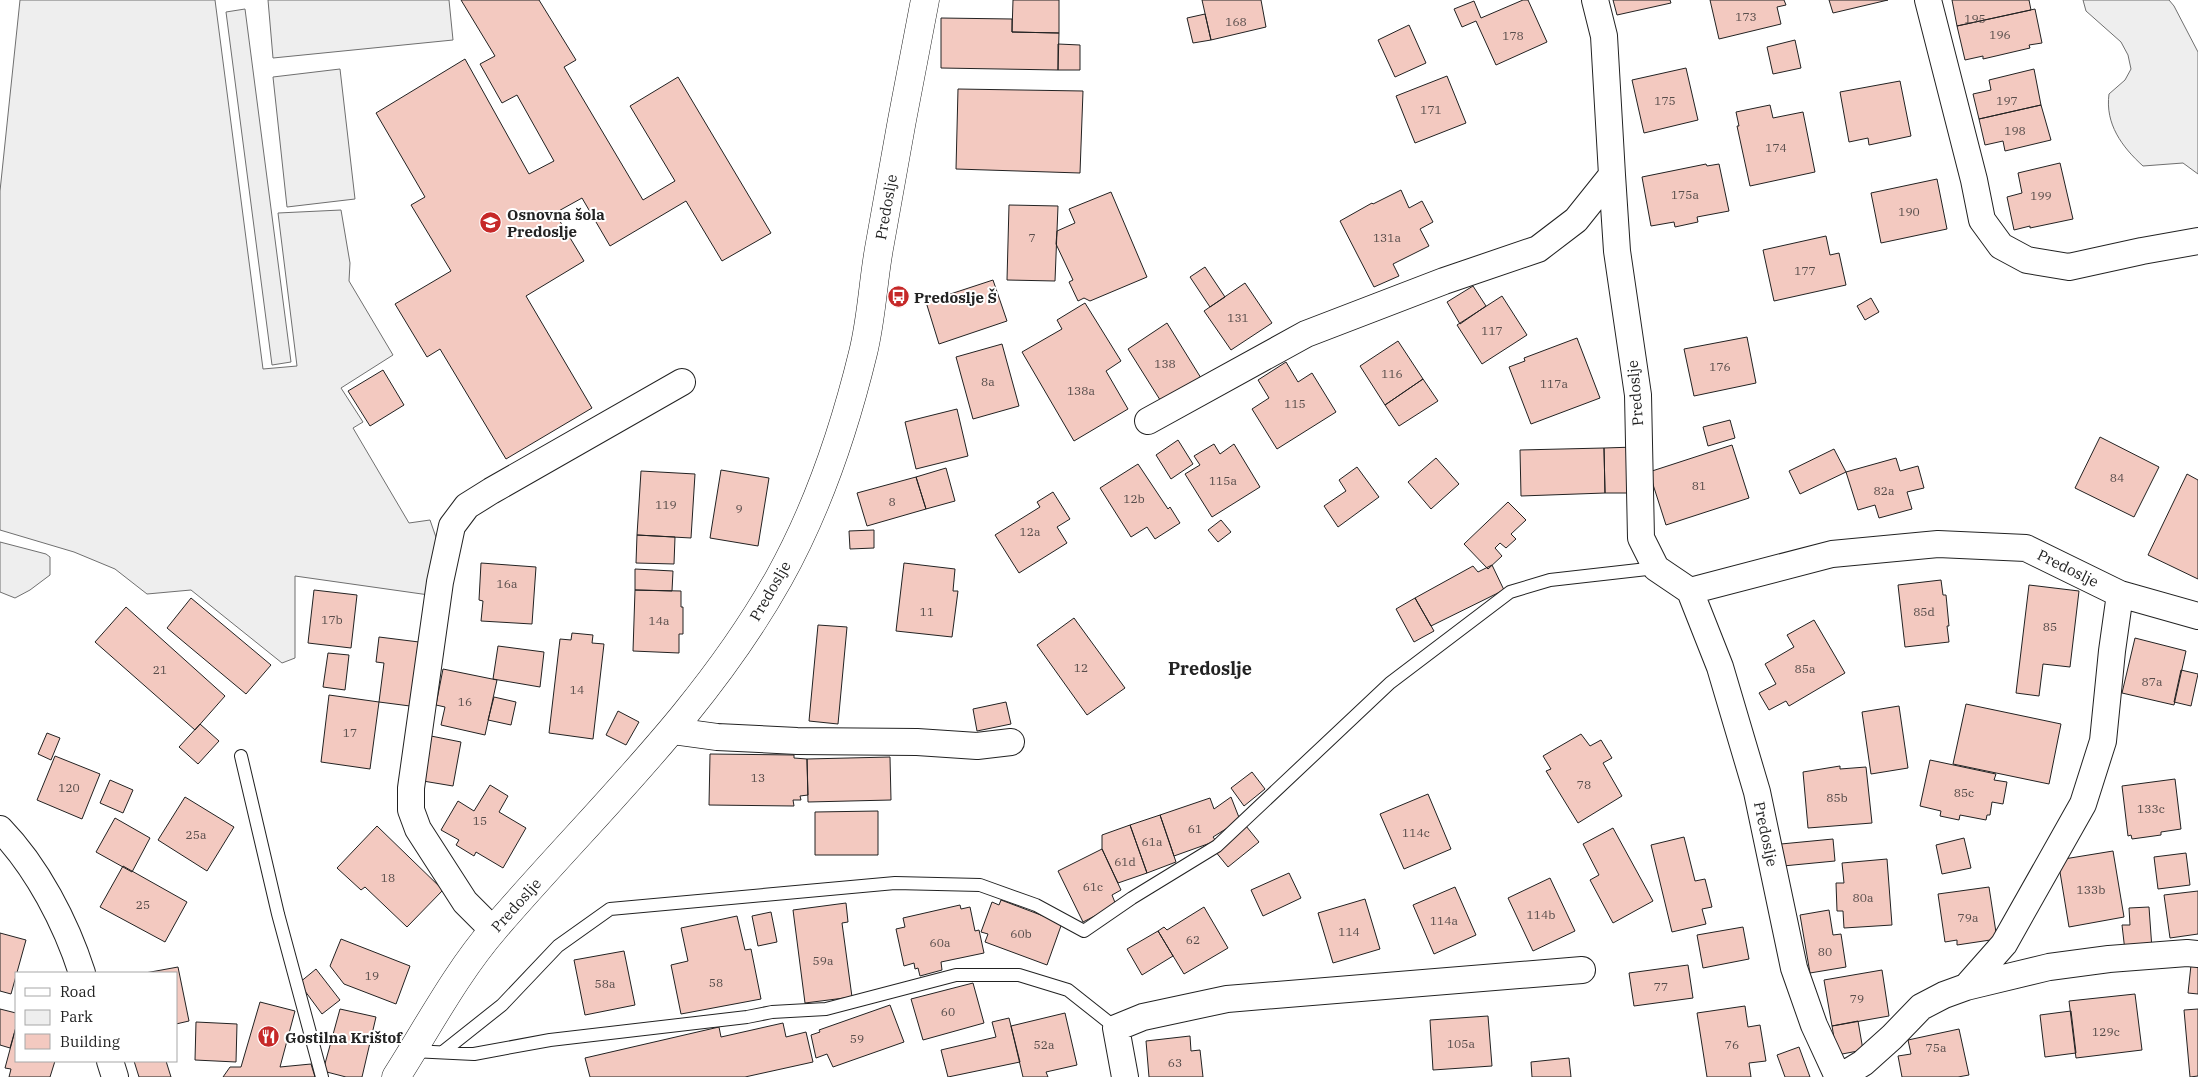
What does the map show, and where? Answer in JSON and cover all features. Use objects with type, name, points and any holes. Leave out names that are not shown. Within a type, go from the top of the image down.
[{"type":"street","name":"Predoslje","points":[[396,1077],[443,999],[493,930],[673,731],[740,642],[779,577],[814,508],[835,450],[864,351],[879,248],[925,0]]},
{"type":"street","name":"Predoslje","points":[[1596,0],[1604,36],[1617,251],[1638,395],[1641,538],[1656,568],[1690,591],[1720,667],[1757,792],[1794,968],[1814,1025],[1839,1077],[1863,1063],[1921,1007],[1944,995],[1966,987],[2049,967],[2187,952],[2198,954]]},
{"type":"street","points":[[1928,0],[1974,180],[1982,220],[2001,246],[2027,260],[2069,267],[2198,241]]},
{"type":"street","points":[[1148,421],[1306,334],[1444,281],[1538,249],[1576,220],[1612,175]]},
{"type":"street","points":[[493,930],[465,902],[418,829],[412,810],[411,788],[419,729],[440,582],[452,526],[467,506],[682,382]]},
{"type":"street","name":"Predoslje","points":[[1690,591],[1832,554],[1938,544],[2026,548],[2120,594],[2198,616]]},
{"type":"street","name":"Predoslje","points":[[1966,987],[2004,944],[2083,804],[2103,741],[2120,594]]},
{"type":"street","points":[[673,731],[717,737],[797,741],[917,742],[977,746],[1011,742]]},
{"type":"street","points":[[0,829],[11,840],[56,908],[76,952],[82,972]]},
{"type":"street","points":[[1125,1077],[1116,1028],[1143,1017],[1227,999],[1582,970]]},
{"type":"street","points":[[110,1062],[115,1077]]},
{"type":"lane","points":[[444,1051],[502,1004],[558,946],[610,909],[895,883],[980,885],[1036,906],[1084,931],[1132,898],[1217,846],[1390,683],[1510,592],[1550,580],[1656,568]]},
{"type":"lane","points":[[241,756],[278,914],[322,1077]]},
{"type":"lane","points":[[412,1051],[444,1051],[474,1054],[550,1040],[747,1017],[772,1012],[826,1009],[956,975],[1019,975],[1068,990],[1116,1028]]},
{"type":"green space","points":[[20,0],[215,0],[263,369],[297,366],[278,213],[341,210],[350,263],[349,281],[393,355],[341,388],[363,422],[353,428],[409,523],[430,520],[438,543],[429,595],[295,576],[295,658],[282,663],[191,590],[147,594],[115,569],[74,552],[0,530],[0,191]]},
{"type":"green space","points":[[268,0],[449,0],[453,40],[273,58]]},
{"type":"green space","points":[[2083,0],[2169,0],[2174,6],[2198,52],[2198,174],[2183,163],[2143,166],[2122,143],[2112,125],[2108,105],[2109,94],[2125,80],[2131,69],[2128,55],[2121,42],[2086,11]]},
{"type":"green space","points":[[245,9],[291,362],[272,365],[226,12]]},
{"type":"green space","points":[[340,69],[355,199],[287,207],[273,77]]},
{"type":"green space","points":[[0,542],[46,554],[50,557],[50,575],[30,590],[15,598],[0,592]]},
{"type":"building","name":"Osnovna šola Predoslje","points":[[461,0],[539,0],[576,60],[564,67],[643,200],[675,181],[630,106],[678,77],[771,233],[722,261],[686,201],[610,246],[582,198],[555,213],[584,261],[526,296],[592,408],[506,459],[440,349],[427,357],[395,304],[451,271],[411,205],[425,197],[376,113],[465,59],[529,174],[554,161],[517,95],[502,103],[480,64],[495,56]]},
{"type":"building","points":[[1013,0],[1059,0],[1059,33],[1012,32]]},
{"type":"building","points":[[1202,0],[1261,0],[1266,27],[1211,40]]},
{"type":"building","points":[[1523,0],[1528,0],[1547,42],[1496,65],[1476,21],[1462,27],[1454,9],[1474,1],[1481,18]]},
{"type":"building","points":[[1613,0],[1670,0],[1671,3],[1617,15]]},
{"type":"building","points":[[1710,0],[1784,0],[1786,5],[1777,7],[1781,24],[1719,39]]},
{"type":"building","points":[[1829,0],[1888,0],[1833,13]]},
{"type":"building","points":[[1952,0],[2029,0],[2031,10],[1957,26]]},
{"type":"building","points":[[2035,9],[2042,43],[2029,45],[2030,48],[1983,59],[1983,56],[1965,60],[1957,26]]},
{"type":"building","points":[[1205,14],[1211,40],[1193,43],[1187,18]]},
{"type":"building","points":[[941,18],[1012,19],[1012,32],[1059,33],[1058,70],[941,68]]},
{"type":"building","points":[[1409,25],[1426,63],[1395,77],[1378,40]]},
{"type":"building","points":[[1795,40],[1801,68],[1773,74],[1767,47]]},
{"type":"building","points":[[1058,44],[1080,45],[1080,70],[1058,70]]},
{"type":"building","points":[[1686,68],[1698,120],[1644,133],[1632,80]]},
{"type":"building","points":[[2034,69],[2041,105],[1979,119],[1973,94],[1991,90],[1989,80]]},
{"type":"building","points":[[1447,76],[1466,123],[1415,143],[1396,96]]},
{"type":"building","points":[[1900,81],[1911,136],[1869,145],[1868,138],[1849,142],[1840,92]]},
{"type":"building","points":[[958,89],[1083,91],[1080,173],[956,169]]},
{"type":"building","points":[[1770,105],[1773,118],[1803,112],[1815,172],[1750,186],[1737,126],[1739,126],[1736,112]]},
{"type":"building","points":[[2041,105],[2051,140],[2005,151],[2003,141],[1985,145],[1979,119]]},
{"type":"building","points":[[2060,163],[2073,219],[2014,230],[2007,197],[2022,193],[2018,173]]},
{"type":"building","points":[[1706,164],[1707,166],[1719,164],[1729,211],[1697,217],[1698,222],[1675,227],[1674,222],[1651,226],[1642,177]]},
{"type":"building","points":[[1937,179],[1947,229],[1881,243],[1871,193]]},
{"type":"building","points":[[1401,190],[1409,208],[1422,201],[1433,222],[1420,229],[1429,246],[1393,264],[1399,276],[1374,287],[1340,221],[1372,203]]},
{"type":"building","points":[[1111,192],[1147,277],[1090,301],[1084,298],[1078,301],[1069,282],[1073,280],[1056,244],[1057,231],[1075,223],[1069,209]]},
{"type":"building","points":[[1009,205],[1058,206],[1055,281],[1007,280]]},
{"type":"building","points":[[1826,236],[1830,255],[1839,253],[1846,285],[1774,301],[1763,250]]},
{"type":"building","points":[[1205,267],[1225,297],[1210,307],[1190,277]]},
{"type":"building","points":[[993,280],[1007,321],[939,344],[926,302]]},
{"type":"building","points":[[1245,283],[1272,323],[1231,350],[1204,311]]},
{"type":"building","points":[[1473,286],[1486,306],[1460,324],[1447,302]]},
{"type":"building","points":[[1502,296],[1527,335],[1482,364],[1457,325]]},
{"type":"building","points":[[1871,298],[1879,312],[1865,320],[1857,306]]},
{"type":"building","points":[[1085,303],[1121,361],[1106,371],[1128,409],[1074,441],[1022,352],[1062,329],[1057,320]]},
{"type":"building","points":[[1167,323],[1201,378],[1162,403],[1128,349]]},
{"type":"building","points":[[1747,337],[1756,383],[1694,396],[1684,349]]},
{"type":"building","points":[[1577,338],[1600,398],[1531,424],[1509,367],[1525,361],[1524,358]]},
{"type":"building","points":[[1398,341],[1423,379],[1385,405],[1360,366]]},
{"type":"building","points":[[1002,344],[1019,406],[973,419],[956,357]]},
{"type":"building","points":[[1286,362],[1298,382],[1312,373],[1336,412],[1277,449],[1252,409],[1269,398],[1258,380]]},
{"type":"building","points":[[383,370],[404,405],[370,426],[348,391]]},
{"type":"building","points":[[1423,379],[1438,401],[1399,426],[1385,405]]},
{"type":"building","points":[[957,409],[968,456],[916,469],[905,422]]},
{"type":"building","points":[[1730,420],[1735,438],[1708,446],[1703,427]]},
{"type":"building","points":[[2100,437],[2159,467],[2134,517],[2075,488]]},
{"type":"building","points":[[1178,440],[1193,464],[1171,479],[1156,455]]},
{"type":"building","points":[[1214,444],[1220,454],[1234,444],[1260,487],[1212,517],[1185,474],[1200,465],[1194,456]]},
{"type":"building","points":[[1732,445],[1749,498],[1666,525],[1649,472]]},
{"type":"building","points":[[1635,447],[1636,493],[1605,493],[1604,448]]},
{"type":"building","points":[[1604,448],[1605,493],[1521,496],[1520,450]]},
{"type":"building","points":[[1834,449],[1846,472],[1800,494],[1789,471]]},
{"type":"building","points":[[1436,458],[1459,484],[1431,509],[1408,482]]},
{"type":"building","points":[[1896,458],[1900,471],[1918,466],[1924,488],[1907,492],[1912,509],[1879,518],[1875,505],[1858,510],[1846,472]]},
{"type":"building","points":[[1138,464],[1168,509],[1170,507],[1180,523],[1155,539],[1147,527],[1131,537],[1100,488]]},
{"type":"building","points":[[1357,467],[1379,497],[1338,527],[1324,506],[1346,491],[1339,480]]},
{"type":"building","points":[[946,468],[955,501],[926,509],[916,477]]},
{"type":"building","points":[[721,470],[769,478],[758,546],[710,538]]},
{"type":"building","points":[[641,471],[695,474],[691,538],[637,535]]},
{"type":"building","points":[[2187,474],[2198,480],[2198,579],[2148,555]]},
{"type":"building","points":[[916,477],[926,509],[867,526],[857,493]]},
{"type":"building","points":[[1053,492],[1070,519],[1057,527],[1067,543],[1019,573],[995,535],[1040,507],[1037,502]]},
{"type":"building","points":[[1508,502],[1526,520],[1511,534],[1516,539],[1506,548],[1500,543],[1495,548],[1502,556],[1488,569],[1464,544]]},
{"type":"building","points":[[1221,520],[1231,532],[1218,542],[1208,530]]},
{"type":"building","points":[[874,530],[874,548],[850,549],[849,531]]},
{"type":"building","points":[[637,535],[675,537],[674,564],[636,563]]},
{"type":"building","points":[[481,563],[536,567],[532,624],[481,621],[483,601],[479,600]]},
{"type":"building","points":[[904,563],[955,569],[953,591],[958,591],[952,637],[896,631]]},
{"type":"building","points":[[1492,565],[1504,590],[1431,626],[1415,598],[1473,566],[1478,572]]},
{"type":"building","points":[[635,569],[673,571],[672,591],[635,590]]},
{"type":"building","points":[[1941,580],[1943,595],[1946,595],[1949,642],[1905,647],[1898,585]]},
{"type":"building","points":[[2029,585],[2079,591],[2070,667],[2043,664],[2039,696],[2016,693]]},
{"type":"building","points":[[314,590],[357,595],[351,648],[308,643]]},
{"type":"building","points":[[635,590],[681,591],[683,634],[679,634],[679,653],[633,651]]},
{"type":"building","points":[[191,598],[271,665],[246,694],[167,628]]},
{"type":"building","points":[[1415,598],[1434,631],[1414,642],[1396,609]]},
{"type":"building","points":[[126,607],[225,696],[195,730],[95,642]]},
{"type":"building","points":[[1074,618],[1125,688],[1087,715],[1037,645]]},
{"type":"building","points":[[1814,620],[1845,673],[1789,706],[1786,701],[1769,710],[1759,693],[1776,684],[1765,664],[1794,647],[1787,635]]},
{"type":"building","points":[[818,625],[847,627],[838,724],[809,721]]},
{"type":"building","points":[[572,633],[593,635],[592,643],[604,644],[593,739],[549,733],[560,639],[571,640]]},
{"type":"building","points":[[379,637],[419,642],[410,706],[379,702],[384,663],[376,662]]},
{"type":"building","points":[[2135,638],[2186,651],[2174,705],[2122,693]]},
{"type":"building","points":[[498,646],[544,652],[540,687],[493,679]]},
{"type":"building","points":[[328,653],[349,655],[345,690],[323,687]]},
{"type":"building","points":[[443,669],[497,680],[485,735],[441,725],[445,707],[436,705]]},
{"type":"building","points":[[2181,670],[2198,674],[2191,706],[2174,702]]},
{"type":"building","points":[[329,695],[379,702],[370,769],[321,762]]},
{"type":"building","points":[[494,697],[516,702],[511,725],[488,720]]},
{"type":"building","points":[[1006,702],[1011,724],[977,731],[973,709]]},
{"type":"building","points":[[1966,704],[2061,724],[2049,784],[1953,764]]},
{"type":"building","points":[[1899,706],[1908,768],[1871,774],[1862,712]]},
{"type":"building","points":[[618,711],[639,722],[626,745],[606,735]]},
{"type":"building","points":[[200,724],[219,741],[198,764],[179,747]]},
{"type":"building","points":[[47,733],[60,738],[51,760],[38,754]]},
{"type":"building","points":[[1581,734],[1590,746],[1601,740],[1612,758],[1603,763],[1622,796],[1578,823],[1546,771],[1551,769],[1543,756]]},
{"type":"building","points":[[426,735],[461,742],[453,786],[417,780]]},
{"type":"building","points":[[710,754],[794,755],[794,758],[807,759],[808,795],[800,796],[801,800],[793,800],[794,806],[709,805]]},
{"type":"building","points":[[55,756],[100,774],[82,819],[37,800]]},
{"type":"building","points":[[890,757],[891,800],[808,802],[807,759]]},
{"type":"building","points":[[1930,760],[1996,774],[1994,780],[2007,782],[2003,804],[1992,802],[1990,815],[1987,815],[1986,820],[1960,815],[1959,820],[1940,816],[1941,811],[1920,806]]},
{"type":"building","points":[[1840,766],[1840,769],[1866,767],[1872,823],[1808,828],[1803,772]]},
{"type":"building","points":[[1252,772],[1265,789],[1244,806],[1231,788]]},
{"type":"building","points":[[2175,779],[2181,829],[2161,832],[2161,835],[2132,839],[2131,835],[2128,836],[2122,786]]},
{"type":"building","points":[[110,780],[133,790],[123,813],[100,803]]},
{"type":"building","points":[[490,785],[508,796],[499,812],[526,828],[503,868],[476,852],[474,856],[456,845],[459,840],[441,830],[458,801],[474,811]]},
{"type":"building","points":[[1428,794],[1451,849],[1404,869],[1380,814]]},
{"type":"building","points":[[185,797],[234,827],[207,871],[158,840]]},
{"type":"building","points":[[1231,797],[1240,820],[1213,837],[1216,841],[1174,856],[1160,815],[1210,798],[1214,809]]},
{"type":"building","points":[[878,811],[878,855],[815,855],[815,812]]},
{"type":"building","points":[[1160,815],[1176,862],[1147,873],[1130,825]]},
{"type":"building","points":[[115,818],[150,838],[132,872],[96,852]]},
{"type":"building","points":[[1130,825],[1147,873],[1118,883],[1102,849],[1102,835]]},
{"type":"building","points":[[377,826],[443,890],[407,927],[365,887],[361,890],[337,868]]},
{"type":"building","points":[[1246,826],[1259,842],[1228,867],[1215,851]]},
{"type":"building","points":[[1613,828],[1653,901],[1613,923],[1590,880],[1599,875],[1583,844]]},
{"type":"building","points":[[1684,837],[1695,881],[1705,879],[1712,907],[1702,909],[1706,924],[1672,932],[1651,845]]},
{"type":"building","points":[[1964,838],[1971,868],[1942,874],[1936,845]]},
{"type":"building","points":[[1833,839],[1835,861],[1783,866],[1781,844]]},
{"type":"building","points":[[1102,849],[1121,890],[1112,895],[1116,905],[1083,922],[1058,871]]},
{"type":"building","points":[[2113,851],[2124,917],[2069,927],[2058,860]]},
{"type":"building","points":[[2186,853],[2190,885],[2158,889],[2154,857]]},
{"type":"building","points":[[1887,859],[1892,925],[1844,928],[1843,911],[1837,911],[1836,883],[1844,883],[1842,863]]},
{"type":"building","points":[[123,866],[187,902],[165,942],[100,907]]},
{"type":"building","points":[[1289,873],[1301,898],[1263,916],[1251,890]]},
{"type":"building","points":[[1550,878],[1575,931],[1533,951],[1508,898]]},
{"type":"building","points":[[1455,887],[1476,935],[1434,954],[1413,905]]},
{"type":"building","points":[[1989,887],[1997,939],[1957,945],[1957,940],[1945,942],[1938,894]]},
{"type":"building","points":[[2198,891],[2198,934],[2170,938],[2164,895]]},
{"type":"building","points":[[1365,899],[1380,949],[1333,963],[1318,913]]},
{"type":"building","points":[[1001,900],[1062,923],[1047,965],[985,942],[988,934],[981,932],[992,902],[999,905]]},
{"type":"building","points":[[846,903],[848,922],[842,923],[852,997],[805,1003],[793,910]]},
{"type":"building","points":[[960,905],[961,909],[970,907],[975,931],[979,930],[984,953],[941,962],[942,970],[920,976],[918,968],[915,969],[914,963],[904,966],[896,929],[905,927],[903,918]]},
{"type":"building","points":[[1204,907],[1228,948],[1184,974],[1158,931],[1164,927],[1167,930]]},
{"type":"building","points":[[2149,907],[2152,949],[2125,951],[2122,925],[2130,925],[2129,908]]},
{"type":"building","points":[[1829,910],[1833,935],[1841,934],[1846,967],[1810,973],[1800,915]]},
{"type":"building","points":[[771,912],[777,942],[758,946],[752,916]]},
{"type":"building","points":[[737,916],[745,950],[751,949],[761,999],[681,1014],[671,965],[688,961],[681,928]]},
{"type":"building","points":[[1743,927],[1749,959],[1703,968],[1697,935]]},
{"type":"building","points":[[1158,931],[1173,956],[1142,975],[1127,949]]},
{"type":"building","points":[[0,933],[26,940],[17,972],[15,972],[11,994],[0,991]]},
{"type":"building","points":[[341,939],[410,966],[396,1004],[344,984],[330,966]]},
{"type":"building","points":[[624,951],[635,1005],[585,1015],[574,960]]},
{"type":"building","points":[[1688,965],[1693,998],[1634,1006],[1629,973]]},
{"type":"building","points":[[2191,965],[2198,966],[2198,994],[2188,993]]},
{"type":"building","points":[[178,967],[189,1021],[178,1024],[178,972],[150,972]]},
{"type":"building","points":[[316,969],[340,1000],[322,1014],[299,983]]},
{"type":"building","points":[[1882,970],[1889,1016],[1832,1026],[1824,980]]},
{"type":"building","points":[[973,983],[984,1023],[923,1040],[911,999]]},
{"type":"building","points":[[2135,994],[2142,1050],[2076,1058],[2069,1001]]},
{"type":"building","name":"Gostilna Krištof","points":[[260,1002],[295,1011],[280,1067],[311,1064],[315,1077],[223,1077],[230,1067],[241,1067]]},
{"type":"building","points":[[890,1005],[904,1042],[833,1067],[827,1054],[816,1058],[811,1035],[820,1032],[819,1030]]},
{"type":"building","points":[[1745,1006],[1748,1027],[1760,1025],[1766,1061],[1749,1063],[1751,1077],[1707,1077],[1697,1013]]},
{"type":"building","points":[[0,1009],[15,1013],[15,1030],[10,1048],[0,1045]]},
{"type":"building","points":[[340,1009],[376,1017],[362,1077],[346,1077],[323,1071]]},
{"type":"building","points":[[2198,1009],[2198,1076],[2190,1077],[2184,1010]]},
{"type":"building","points":[[2071,1011],[2076,1053],[2045,1057],[2040,1015]]},
{"type":"building","points":[[1065,1013],[1077,1065],[1046,1072],[1048,1077],[1023,1077],[1011,1026]]},
{"type":"building","points":[[1488,1016],[1492,1066],[1433,1070],[1430,1020]]},
{"type":"building","points":[[1009,1018],[1020,1062],[948,1077],[941,1050],[996,1037],[992,1022]]},
{"type":"building","points":[[1858,1021],[1863,1050],[1837,1055],[1832,1026]]},
{"type":"building","points":[[196,1022],[237,1024],[236,1062],[195,1060]]},
{"type":"building","points":[[783,1023],[786,1037],[806,1032],[813,1062],[745,1077],[590,1077],[585,1058],[719,1027],[721,1037]]},
{"type":"building","points":[[1959,1029],[1969,1075],[1958,1077],[1902,1077],[1898,1056],[1911,1054],[1908,1040]]},
{"type":"building","points":[[15,1031],[15,1062],[55,1062],[50,1077],[9,1077],[11,1069],[5,1068]]},
{"type":"building","points":[[1190,1036],[1191,1051],[1200,1050],[1203,1077],[1149,1077],[1146,1041]]},
{"type":"building","points":[[1799,1047],[1810,1077],[1785,1077],[1777,1055]]},
{"type":"building","points":[[1569,1058],[1571,1077],[1532,1077],[1531,1062]]},
{"type":"building","points":[[134,1062],[166,1062],[171,1077],[139,1077]]},
{"type":"place","name":"Osnovna šola Predoslje","points":[[491,223]]},
{"type":"place","name":"Predoslje Š","points":[[898,297]]},
{"type":"place","name":"Gostilna Krištof","points":[[269,1037]]},
{"type":"district","name":"Predoslje","points":[[1210,668]]}]
